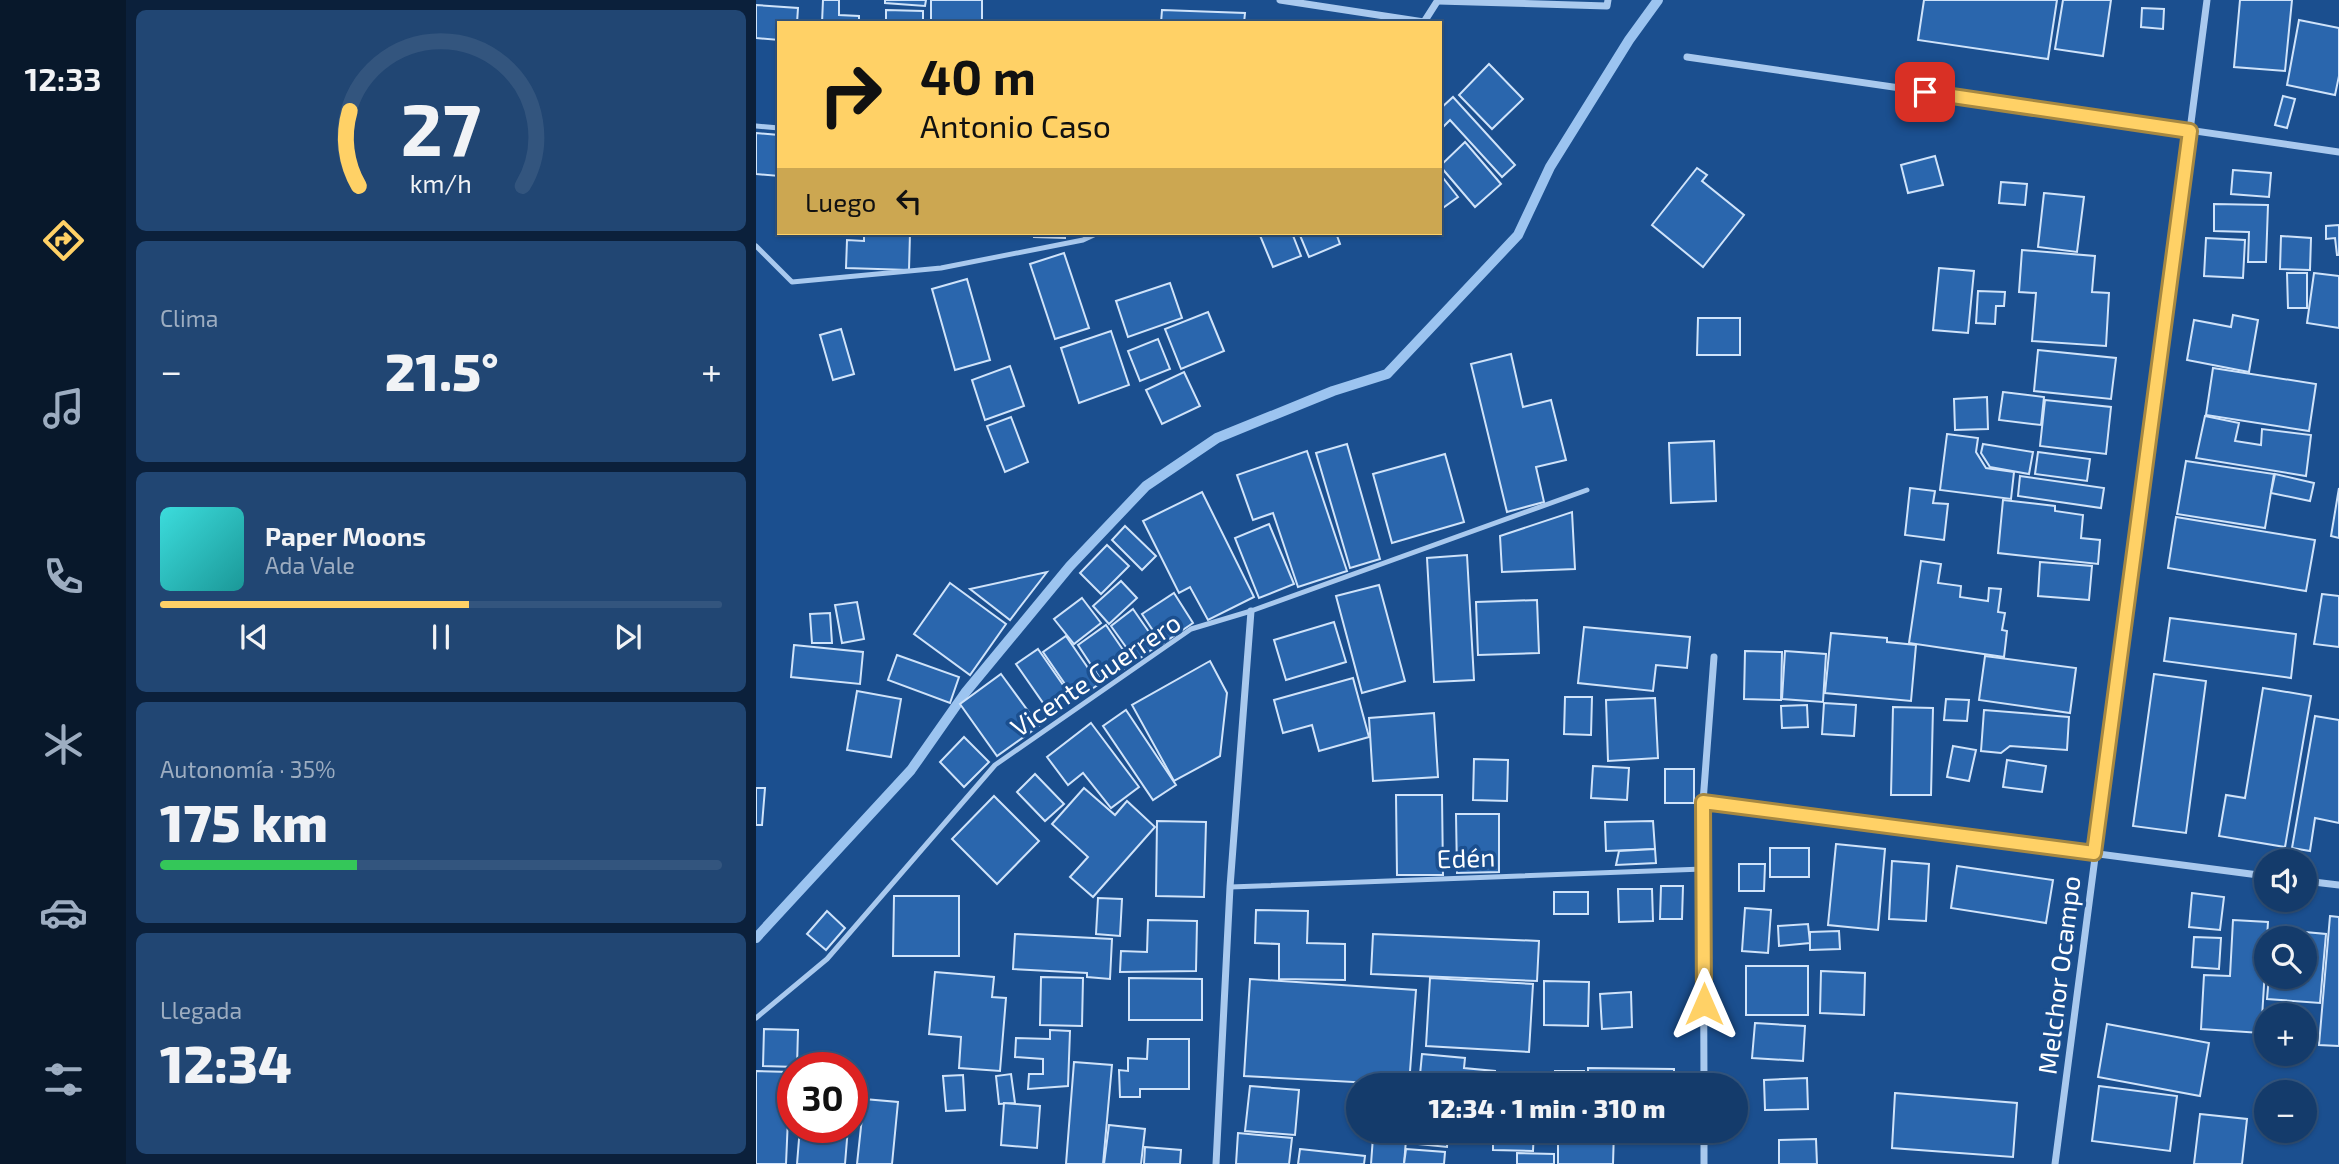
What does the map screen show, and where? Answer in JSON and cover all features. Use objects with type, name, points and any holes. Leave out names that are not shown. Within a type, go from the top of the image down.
[{"type":"street","points":[[1280,0],[1417,21]]},
{"type":"street","points":[[1425,21],[1438,0],[1607,3]]},
{"type":"street","name":"Melchor Ocampo","points":[[2055,1164],[2207,0]]},
{"type":"street","points":[[1687,57],[2339,152]]},
{"type":"street","points":[[1216,1164],[1230,887],[1251,611]]},
{"type":"street","points":[[1704,1073],[1703,802],[1714,657]]},
{"type":"street","points":[[1703,802],[2254,874]]},
{"type":"street","points":[[2317,882],[2339,885]]},
{"type":"street","points":[[1704,1143],[1704,1164]]},
{"type":"lane","points":[[756,126],[777,128]]},
{"type":"lane","points":[[756,246],[792,282],[941,268],[1083,240],[1094,235]]},
{"type":"lane","name":"Vicente Guerrero","points":[[756,1018],[827,960],[995,765],[1191,629],[1251,611],[1587,490]]},
{"type":"lane","name":"Edén","points":[[1230,887],[1703,869]]},
{"type":"building","points":[[823,0],[839,0],[839,15],[859,16],[859,21],[822,21]]},
{"type":"building","points":[[885,0],[926,0],[925,6],[885,3]]},
{"type":"building","points":[[931,0],[982,0],[982,21],[931,21]]},
{"type":"building","points":[[1924,0],[2057,0],[2048,59],[1918,40]]},
{"type":"building","points":[[2063,0],[2111,0],[2103,56],[2055,49]]},
{"type":"building","points":[[2240,0],[2292,0],[2285,71],[2234,67]]},
{"type":"building","points":[[756,5],[798,8],[797,21],[777,21],[777,40],[756,38]]},
{"type":"building","points":[[2142,8],[2164,9],[2163,29],[2141,27]]},
{"type":"building","points":[[886,10],[923,11],[923,21],[886,21]]},
{"type":"building","points":[[1162,10],[1245,13],[1244,21],[1161,21]]},
{"type":"building","points":[[2299,20],[2339,28],[2339,76],[2335,95],[2287,85]]},
{"type":"building","points":[[1489,64],[1523,99],[1492,129],[1459,95]]},
{"type":"building","points":[[2283,96],[2295,99],[2287,128],[2275,125]]},
{"type":"building","points":[[1453,97],[1515,165],[1502,177],[1450,120],[1442,128],[1442,107]]},
{"type":"building","points":[[756,133],[777,135],[777,176],[756,174]]},
{"type":"building","points":[[1465,142],[1501,184],[1475,207],[1442,168],[1442,164]]},
{"type":"building","points":[[1935,156],[1943,185],[1908,193],[1901,165]]},
{"type":"building","points":[[1697,168],[1707,175],[1702,181],[1744,215],[1703,267],[1652,225]]},
{"type":"building","points":[[2233,170],[2271,173],[2269,197],[2231,194]]},
{"type":"building","points":[[1442,177],[1458,197],[1442,209]]},
{"type":"building","points":[[2001,182],[2027,184],[2025,205],[1999,203]]},
{"type":"building","points":[[2044,193],[2084,197],[2077,252],[2038,247]]},
{"type":"building","points":[[2214,204],[2268,205],[2266,262],[2248,262],[2249,232],[2214,231]]},
{"type":"building","points":[[2339,225],[2337,255],[2335,238],[2326,239],[2326,226]]},
{"type":"building","points":[[864,235],[910,235],[909,270],[846,268],[847,240],[864,241]]},
{"type":"building","points":[[1034,235],[1065,235],[1065,238]]},
{"type":"building","points":[[1260,235],[1293,235],[1301,256],[1273,267]]},
{"type":"building","points":[[1300,235],[1337,235],[1340,244],[1309,257]]},
{"type":"building","points":[[2281,236],[2311,238],[2310,270],[2280,269]]},
{"type":"building","points":[[2206,238],[2245,240],[2243,278],[2204,276]]},
{"type":"building","points":[[2022,250],[2095,256],[2092,292],[2109,293],[2106,346],[2032,341],[2036,293],[2019,292]]},
{"type":"building","points":[[1064,253],[1089,328],[1055,339],[1030,264]]},
{"type":"building","points":[[1939,268],[1974,271],[1968,333],[1933,330]]},
{"type":"building","points":[[2287,273],[2307,273],[2307,308],[2288,308]]},
{"type":"building","points":[[2314,273],[2339,276],[2339,328],[2307,323]]},
{"type":"building","points":[[967,279],[990,360],[955,370],[932,289]]},
{"type":"building","points":[[1170,283],[1182,318],[1128,337],[1116,301]]},
{"type":"building","points":[[1978,291],[2005,292],[2004,306],[1996,306],[1995,324],[1976,323]]},
{"type":"building","points":[[1208,312],[1224,351],[1181,369],[1165,329]]},
{"type":"building","points":[[2233,315],[2258,320],[2249,372],[2187,360],[2194,320],[2231,327]]},
{"type":"building","points":[[1698,318],[1740,318],[1740,355],[1697,355]]},
{"type":"building","points":[[841,329],[854,374],[833,380],[820,335]]},
{"type":"building","points":[[1111,331],[1129,385],[1079,403],[1061,348]]},
{"type":"building","points":[[1158,339],[1170,369],[1140,381],[1128,351]]},
{"type":"building","points":[[2038,350],[2116,358],[2111,399],[2034,391]]},
{"type":"building","points":[[1511,354],[1523,407],[1551,400],[1566,460],[1536,467],[1544,502],[1507,512],[1471,364]]},
{"type":"building","points":[[1010,366],[1024,406],[985,420],[972,380]]},
{"type":"building","points":[[2213,368],[2316,384],[2309,431],[2206,415]]},
{"type":"building","points":[[1184,372],[1200,406],[1162,424],[1146,390]]},
{"type":"building","points":[[2003,392],[2044,397],[2041,425],[1999,420]]},
{"type":"building","points":[[1987,397],[1988,429],[1955,430],[1954,399]]},
{"type":"building","points":[[2045,400],[2111,407],[2106,454],[2040,446]]},
{"type":"building","points":[[2205,416],[2239,423],[2235,441],[2261,445],[2262,429],[2311,435],[2306,476],[2196,458]]},
{"type":"building","points":[[1011,417],[1028,462],[1005,472],[987,426]]},
{"type":"building","points":[[1947,434],[1978,438],[1976,452],[1986,468],[2014,472],[2011,499],[1940,490]]},
{"type":"building","points":[[1714,441],[1716,501],[1671,503],[1669,443]]},
{"type":"building","points":[[1347,444],[1380,559],[1350,568],[1316,453]]},
{"type":"building","points":[[1983,444],[2033,452],[2029,474],[1990,467],[1981,453]]},
{"type":"building","points":[[1307,451],[1347,571],[1298,587],[1273,513],[1253,520],[1237,475]]},
{"type":"building","points":[[2038,452],[2090,459],[2087,481],[2035,474]]},
{"type":"building","points":[[1445,454],[1464,522],[1392,543],[1373,474]]},
{"type":"building","points":[[2186,461],[2274,474],[2265,528],[2177,514]]},
{"type":"building","points":[[2275,474],[2314,483],[2310,501],[2271,493]]},
{"type":"building","points":[[2020,476],[2104,488],[2101,508],[2018,496]]},
{"type":"building","points":[[1910,488],[1935,491],[1933,503],[1948,504],[1944,540],[1905,535]]},
{"type":"building","points":[[2339,488],[2339,538],[2331,536]]},
{"type":"building","points":[[1202,492],[1254,597],[1208,620],[1190,587],[1179,593],[1143,521]]},
{"type":"building","points":[[2003,500],[2055,506],[2055,511],[2083,515],[2081,538],[2100,540],[2098,564],[1998,553]]},
{"type":"building","points":[[1572,512],[1575,569],[1502,572],[1500,536]]},
{"type":"building","points":[[2176,517],[2315,540],[2306,591],[2168,568]]},
{"type":"building","points":[[1269,524],[1294,584],[1259,598],[1235,538]]},
{"type":"building","points":[[1125,526],[1156,556],[1142,570],[1112,540]]},
{"type":"building","points":[[1107,545],[1129,566],[1101,594],[1080,573]]},
{"type":"building","points":[[1467,555],[1474,680],[1434,682],[1427,558]]},
{"type":"building","points":[[1921,561],[1941,564],[1938,583],[1961,586],[1960,597],[1988,601],[1989,588],[2001,589],[1998,612],[2005,613],[2002,630],[2007,631],[2004,657],[1909,643]]},
{"type":"building","points":[[2040,562],[2092,566],[2089,600],[2038,596]]},
{"type":"building","points":[[1047,572],[1010,620],[970,589]]},
{"type":"building","points":[[1121,581],[1137,598],[1109,624],[1093,606]]},
{"type":"building","points":[[950,583],[1006,624],[970,675],[914,634]]},
{"type":"building","points":[[1379,585],[1405,681],[1362,693],[1336,596]]},
{"type":"building","points":[[1174,593],[1193,623],[1162,644],[1142,614]]},
{"type":"building","points":[[2322,594],[2339,596],[2339,647],[2314,644]]},
{"type":"building","points":[[1082,598],[1101,623],[1074,644],[1054,619]]},
{"type":"building","points":[[1537,600],[1539,653],[1478,655],[1476,602]]},
{"type":"building","points":[[857,602],[864,639],[842,643],[835,605]]},
{"type":"building","points":[[1133,609],[1158,645],[1136,661],[1111,626]]},
{"type":"building","points":[[830,613],[832,643],[812,643],[810,614]]},
{"type":"building","points":[[2170,618],[2296,634],[2291,678],[2164,661]]},
{"type":"building","points":[[1334,622],[1346,662],[1286,680],[1274,640]]},
{"type":"building","points":[[1106,625],[1132,663],[1103,683],[1078,645]]},
{"type":"building","points":[[1584,627],[1690,637],[1687,668],[1656,665],[1653,691],[1578,683]]},
{"type":"building","points":[[1831,633],[1887,638],[1887,642],[1916,645],[1911,701],[1825,693]]},
{"type":"building","points":[[1066,636],[1099,684],[1076,700],[1043,652]]},
{"type":"building","points":[[794,645],[863,652],[860,684],[791,677]]},
{"type":"building","points":[[1038,649],[1070,695],[1048,710],[1016,664]]},
{"type":"building","points":[[1745,651],[1782,652],[1781,700],[1744,699]]},
{"type":"building","points":[[1785,651],[1826,654],[1823,702],[1782,699]]},
{"type":"building","points":[[897,655],[959,677],[950,703],[888,680]]},
{"type":"building","points":[[1985,656],[2076,668],[2070,713],[1979,700]]},
{"type":"building","points":[[1210,661],[1227,693],[1220,756],[1174,781],[1132,705]]},
{"type":"building","points":[[1001,674],[1039,726],[997,756],[960,704]]},
{"type":"building","points":[[2154,674],[2206,681],[2186,833],[2133,826]]},
{"type":"building","points":[[1353,678],[1369,737],[1319,751],[1312,725],[1283,733],[1274,700]]},
{"type":"building","points":[[2263,688],[2311,696],[2285,847],[2219,836],[2226,795],[2245,798]]},
{"type":"building","points":[[857,691],[901,699],[891,757],[847,750]]},
{"type":"building","points":[[1565,697],[1592,697],[1591,735],[1564,734]]},
{"type":"building","points":[[1655,698],[1658,758],[1608,761],[1606,700]]},
{"type":"building","points":[[1946,699],[1969,700],[1967,721],[1944,720]]},
{"type":"building","points":[[1824,703],[1856,705],[1854,736],[1822,734]]},
{"type":"building","points":[[1807,705],[1808,727],[1782,728],[1781,706]]},
{"type":"building","points":[[1893,707],[1933,708],[1931,795],[1891,795]]},
{"type":"building","points":[[1126,710],[1176,785],[1153,800],[1103,726]]},
{"type":"building","points":[[1984,710],[2069,717],[2067,750],[2010,746],[2001,753],[1981,751]]},
{"type":"building","points":[[1434,713],[1438,777],[1373,781],[1369,718]]},
{"type":"building","points":[[2315,716],[2339,720],[2339,823],[2315,818],[2310,849],[2292,848]]},
{"type":"building","points":[[1091,723],[1139,787],[1111,808],[1083,773],[1068,785],[1047,757]]},
{"type":"building","points":[[964,737],[989,762],[964,787],[940,762]]},
{"type":"building","points":[[1953,746],[1976,750],[1969,781],[1947,777]]},
{"type":"building","points":[[1474,759],[1508,760],[1507,801],[1473,800]]},
{"type":"building","points":[[2007,760],[2046,766],[2042,792],[2003,787]]},
{"type":"building","points":[[1593,766],[1629,768],[1627,800],[1591,798]]},
{"type":"building","points":[[1665,769],[1694,769],[1694,803],[1665,803]]},
{"type":"building","points":[[1035,774],[1064,804],[1045,821],[1017,792]]},
{"type":"building","points":[[756,788],[765,788],[762,825],[756,825]]},
{"type":"building","points":[[1084,788],[1115,815],[1127,801],[1155,827],[1093,897],[1070,877],[1088,857],[1052,824]]},
{"type":"building","points":[[1396,795],[1442,795],[1443,875],[1397,875]]},
{"type":"building","points":[[994,796],[1039,841],[997,884],[952,839]]},
{"type":"building","points":[[1456,814],[1499,814],[1499,872],[1457,873]]},
{"type":"building","points":[[1157,821],[1206,822],[1204,897],[1156,896]]},
{"type":"building","points":[[1653,821],[1655,849],[1606,851],[1605,822]]},
{"type":"building","points":[[1836,844],[1885,849],[1878,930],[1828,925]]},
{"type":"building","points":[[1770,848],[1809,848],[1809,877],[1770,877]]},
{"type":"building","points":[[1655,849],[1656,863],[1616,865],[1619,851]]},
{"type":"building","points":[[1892,861],[1929,864],[1926,921],[1889,919]]},
{"type":"building","points":[[1739,864],[1765,864],[1764,891],[1739,891]]},
{"type":"building","points":[[1957,866],[2053,880],[2046,923],[1951,908]]},
{"type":"building","points":[[1661,886],[1683,886],[1682,919],[1660,919]]},
{"type":"building","points":[[1618,889],[1652,889],[1653,921],[1619,922]]},
{"type":"building","points":[[1554,892],[1588,892],[1588,914],[1554,914]]},
{"type":"building","points":[[2192,893],[2224,897],[2220,930],[2189,927]]},
{"type":"building","points":[[894,896],[959,896],[959,956],[893,956]]},
{"type":"building","points":[[1098,898],[1122,899],[1120,936],[1096,934]]},
{"type":"building","points":[[1745,908],[1771,910],[1768,953],[1742,951]]},
{"type":"building","points":[[1256,910],[1308,911],[1307,943],[1345,944],[1345,980],[1279,979],[1279,944],[1255,943]]},
{"type":"building","points":[[827,911],[845,928],[826,950],[807,934]]},
{"type":"building","points":[[2330,916],[2339,917],[2339,1046],[2319,1045]]},
{"type":"building","points":[[1148,920],[1197,921],[1196,971],[1120,972],[1121,951],[1147,952]]},
{"type":"building","points":[[2233,920],[2268,922],[2268,926],[2254,926],[2254,989],[2264,989],[2263,1003],[2254,1003],[2254,1033],[2201,1029],[2204,975],[2230,976]]},
{"type":"building","points":[[1808,924],[1810,943],[1779,946],[1778,926]]},
{"type":"building","points":[[1839,931],[1840,949],[1810,950],[1810,932]]},
{"type":"building","points":[[2317,933],[2326,934],[2320,1003],[2267,999],[2268,989],[2317,989]]},
{"type":"building","points":[[1015,934],[1112,939],[1110,979],[1087,977],[1087,973],[1013,969]]},
{"type":"building","points":[[1373,934],[1539,941],[1537,981],[1371,974]]},
{"type":"building","points":[[2194,937],[2221,938],[2219,969],[2192,967]]},
{"type":"building","points":[[1746,966],[1808,966],[1808,1015],[1746,1015]]},
{"type":"building","points":[[1821,971],[1865,973],[1864,1015],[1820,1013]]},
{"type":"building","points":[[935,972],[994,977],[992,997],[1006,998],[1000,1071],[959,1068],[961,1037],[929,1034]]},
{"type":"building","points":[[1041,977],[1083,978],[1082,1026],[1040,1025]]},
{"type":"building","points":[[1129,978],[1202,979],[1202,1020],[1129,1020]]},
{"type":"building","points":[[1430,978],[1533,984],[1529,1052],[1426,1046]]},
{"type":"building","points":[[1250,979],[1416,990],[1410,1073],[1346,1073],[1346,1082],[1244,1076]]},
{"type":"building","points":[[1544,981],[1589,982],[1588,1026],[1544,1025]]},
{"type":"building","points":[[1631,992],[1632,1027],[1602,1029],[1600,994]]},
{"type":"building","points":[[1755,1023],[1805,1026],[1803,1061],[1752,1058]]},
{"type":"building","points":[[2107,1024],[2209,1043],[2200,1096],[2098,1077]]},
{"type":"building","points":[[764,1029],[798,1030],[797,1052],[777,1052],[777,1066],[763,1066]]},
{"type":"building","points":[[1050,1030],[1070,1031],[1068,1086],[1028,1089],[1029,1074],[1043,1074],[1043,1059],[1015,1057],[1016,1038],[1050,1039]]},
{"type":"building","points":[[1148,1039],[1189,1039],[1189,1089],[1140,1089],[1140,1097],[1120,1097],[1119,1070],[1128,1071],[1128,1058],[1147,1059]]},
{"type":"building","points":[[1422,1054],[1465,1058],[1464,1068],[1495,1071],[1495,1073],[1420,1073]]},
{"type":"building","points":[[1074,1062],[1112,1065],[1103,1164],[1066,1164]]},
{"type":"building","points":[[1588,1068],[1674,1069],[1674,1073],[1588,1073]]},
{"type":"building","points":[[756,1071],[777,1072],[777,1143],[787,1143],[786,1164],[756,1164]]},
{"type":"building","points":[[1555,1071],[1584,1071],[1584,1073]]},
{"type":"building","points":[[1011,1074],[1015,1103],[999,1104],[996,1076]]},
{"type":"building","points":[[963,1075],[965,1110],[946,1111],[943,1076]]},
{"type":"building","points":[[1807,1078],[1808,1109],[1765,1110],[1764,1080]]},
{"type":"building","points":[[1250,1086],[1299,1090],[1295,1135],[1245,1131]]},
{"type":"building","points":[[2099,1086],[2177,1096],[2170,1151],[2092,1141]]},
{"type":"building","points":[[1895,1093],[2017,1103],[2013,1157],[1892,1148]]},
{"type":"building","points":[[868,1099],[898,1102],[892,1164],[857,1164],[859,1143],[868,1143]]},
{"type":"building","points":[[1004,1103],[1040,1106],[1037,1148],[1001,1145]]},
{"type":"building","points":[[2200,1114],[2247,1119],[2242,1164],[2194,1164]]},
{"type":"building","points":[[1109,1125],[1145,1129],[1141,1164],[1104,1164]]},
{"type":"building","points":[[1238,1133],[1292,1138],[1289,1164],[1236,1164]]},
{"type":"building","points":[[1816,1139],[1817,1164],[1779,1164],[1779,1140]]},
{"type":"building","points":[[799,1143],[847,1143],[845,1164],[797,1164]]},
{"type":"building","points":[[1373,1143],[1406,1143],[1404,1164],[1371,1164]]},
{"type":"building","points":[[1409,1143],[1447,1143],[1447,1147]]},
{"type":"building","points":[[1493,1143],[1533,1143],[1533,1151],[1493,1150]]},
{"type":"building","points":[[1558,1143],[1614,1143],[1613,1164],[1558,1164]]},
{"type":"building","points":[[1145,1147],[1181,1150],[1180,1164],[1144,1164]]},
{"type":"building","points":[[1300,1149],[1365,1156],[1364,1164],[1298,1164]]},
{"type":"building","points":[[1406,1149],[1445,1152],[1444,1164],[1404,1164]]},
{"type":"building","points":[[1517,1153],[1554,1154],[1554,1164],[1517,1164]]},
{"type":"waterway","points":[[756,938],[911,770],[965,693],[1070,566],[1146,486],[1217,438],[1333,391],[1387,374],[1518,235],[1550,167],[1629,40],[1658,0]]},
{"type":"route","points":[[1704,1004],[1703,802],[2094,853],[2190,131],[1925,92]]}]
